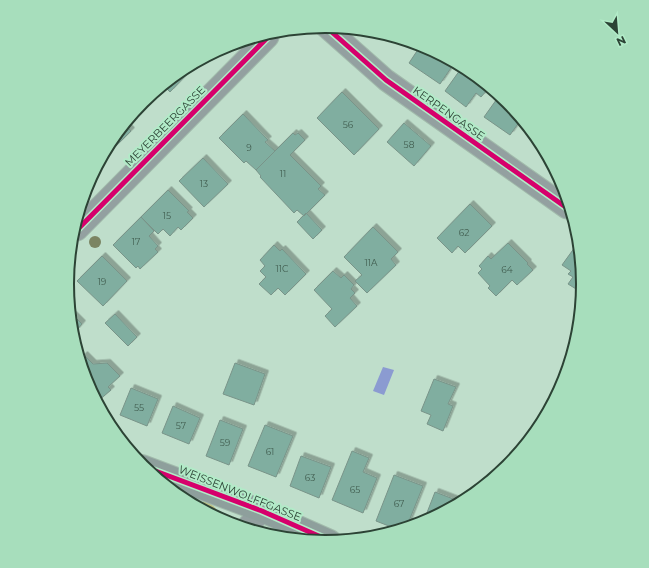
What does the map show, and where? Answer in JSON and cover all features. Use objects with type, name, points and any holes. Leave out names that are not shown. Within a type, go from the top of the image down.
[{"type":"street","name":"KERPENGASSE","points":[[334,34],[386,80],[562,204]]},
{"type":"street","name":"MEYERBEERGASSE","points":[[80,227],[260,42]]},
{"type":"street","name":"WEISSENWOLFFGASSE","points":[[163,476],[254,519],[305,534]]},
{"type":"green space","points":[[204,500],[211,504],[217,511],[213,509],[203,503]]},
{"type":"water","points":[[383,367],[394,370],[384,395],[373,391]]},
{"type":"building","points":[[417,51],[451,68],[440,84],[409,63]]},
{"type":"building","points":[[459,72],[486,92],[481,97],[476,93],[466,107],[445,91]]},
{"type":"building","points":[[188,74],[170,92],[167,89]]},
{"type":"building","points":[[342,92],[379,129],[354,155],[317,118]]},
{"type":"building","points":[[496,101],[518,124],[510,135],[484,117]]},
{"type":"building","points":[[243,114],[268,140],[265,142],[275,151],[256,170],[246,161],[244,163],[219,138]]},
{"type":"building","points":[[404,123],[431,146],[414,166],[387,142]]},
{"type":"building","points":[[128,128],[131,131],[120,142],[119,141]]},
{"type":"building","points":[[293,133],[295,135],[298,133],[305,140],[290,155],[321,186],[318,189],[325,195],[304,216],[297,210],[294,213],[260,177],[261,176],[256,170]]},
{"type":"building","points":[[203,158],[228,184],[204,207],[179,181]]},
{"type":"building","points":[[168,190],[189,211],[187,212],[193,218],[181,230],[178,227],[170,236],[163,229],[158,234],[141,217]]},
{"type":"building","points":[[470,204],[492,226],[465,253],[458,246],[452,253],[437,238]]},
{"type":"building","points":[[306,213],[322,230],[313,239],[297,222]]},
{"type":"building","points":[[141,217],[154,231],[149,236],[158,246],[155,249],[158,252],[140,269],[138,266],[136,268],[113,245]]},
{"type":"building","points":[[373,227],[398,252],[391,259],[396,265],[367,293],[355,281],[362,275],[344,257]]},
{"type":"building","points":[[508,243],[533,270],[517,285],[512,280],[496,296],[488,288],[490,286],[478,273],[482,269],[479,266],[488,256],[491,259]]},
{"type":"building","points":[[274,245],[280,251],[282,249],[306,274],[285,295],[278,288],[271,295],[259,284],[266,277],[260,271],[265,266],[260,260]]},
{"type":"building","points":[[573,250],[576,289],[568,284],[573,277],[568,274],[571,271],[562,265]]},
{"type":"building","points":[[102,256],[127,281],[103,306],[77,281]]},
{"type":"building","points":[[333,271],[341,278],[344,275],[354,285],[351,289],[355,293],[350,298],[357,306],[335,327],[325,316],[332,309],[314,290]]},
{"type":"building","points":[[115,314],[137,337],[128,346],[105,323]]},
{"type":"building","points":[[76,318],[82,324],[78,329]]},
{"type":"building","points":[[84,355],[93,364],[107,363],[120,376],[108,387],[111,390],[101,398],[87,365]]},
{"type":"building","points":[[235,363],[265,374],[254,405],[223,394]]},
{"type":"building","points":[[434,379],[456,387],[448,404],[453,406],[443,431],[427,424],[431,415],[421,411]]},
{"type":"building","points":[[131,388],[158,399],[147,426],[120,415]]},
{"type":"building","points":[[173,406],[200,418],[189,444],[162,433]]},
{"type":"building","points":[[220,420],[243,429],[229,465],[206,456]]},
{"type":"building","points":[[265,425],[293,436],[276,477],[248,466]]},
{"type":"building","points":[[352,451],[369,458],[363,472],[377,478],[363,513],[332,500]]},
{"type":"building","points":[[301,456],[331,467],[319,498],[290,486]]},
{"type":"building","points":[[394,475],[423,486],[409,520],[389,526],[376,521]]},
{"type":"building","points":[[435,492],[453,499],[436,509],[427,513]]},
{"type":"cycle path","points":[[334,34],[386,80],[563,205]]},
{"type":"cycle path","points":[[80,227],[264,41]]},
{"type":"cycle path","points":[[158,472],[262,511],[315,534]]}]
